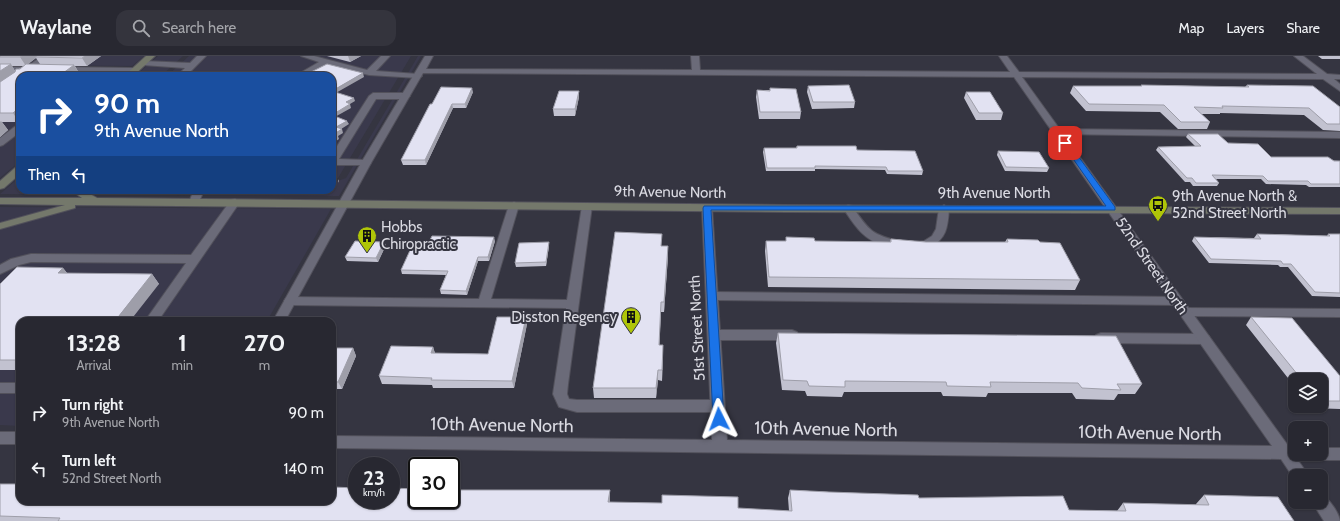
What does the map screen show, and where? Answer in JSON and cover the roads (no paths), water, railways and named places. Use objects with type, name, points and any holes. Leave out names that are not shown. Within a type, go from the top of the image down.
[{"type":"street","points":[[25,72],[47,56]]},
{"type":"street","points":[[133,72],[151,56]]},
{"type":"street","points":[[185,72],[202,56]]},
{"type":"street","points":[[305,56],[369,73],[696,73],[1340,77]]},
{"type":"street","points":[[369,73],[386,56]]},
{"type":"street","points":[[281,317],[366,163],[429,56]]},
{"type":"street","points":[[695,56],[696,73]]},
{"type":"street","name":"52nd Street North","points":[[1003,56],[1204,339],[1288,450]]},
{"type":"street","points":[[1298,56],[1340,88]]},
{"type":"street","points":[[307,72],[326,62]]},
{"type":"street","points":[[143,63],[192,66]]},
{"type":"street","points":[[0,69],[135,70]]},
{"type":"street","points":[[0,90],[16,78]]},
{"type":"street","points":[[336,156],[373,96],[406,96]]},
{"type":"street","points":[[7,126],[16,126]]},
{"type":"street","points":[[0,143],[16,129]]},
{"type":"street","points":[[1057,132],[1340,136]]},
{"type":"street","points":[[336,162],[366,163]]},
{"type":"street","points":[[0,186],[16,172]]},
{"type":"street","points":[[83,194],[95,201]]},
{"type":"street","points":[[194,202],[197,194]]},
{"type":"street","name":"9th Avenue North","points":[[0,201],[345,203],[707,208],[1340,211]]},
{"type":"street","points":[[0,226],[68,206],[95,201]]},
{"type":"street","points":[[154,317],[235,202]]},
{"type":"street","points":[[484,303],[514,205]]},
{"type":"street","points":[[587,206],[560,389],[560,394],[564,403],[577,406],[718,406]]},
{"type":"street","name":"51st Street North","points":[[707,208],[720,446]]},
{"type":"street","points":[[848,208],[865,233],[878,240],[891,244],[909,246],[926,245],[938,239],[942,232],[944,208]]},
{"type":"street","points":[[0,270],[15,262],[31,258],[194,259]]},
{"type":"street","points":[[712,296],[1178,301]]},
{"type":"street","points":[[290,301],[484,303],[572,310]]},
{"type":"street","points":[[1185,312],[1340,313]]},
{"type":"street","points":[[714,335],[801,335]]},
{"type":"street","points":[[1086,338],[1204,339]]},
{"type":"street","points":[[0,388],[16,388]]},
{"type":"street","points":[[0,438],[16,438]]},
{"type":"street","name":"10th Avenue North","points":[[336,442],[1288,453]]},
{"type":"street","points":[[1328,454],[1340,454]]},
{"type":"street","points":[[1325,509],[1333,521]]},
{"type":"place","name":"9th Avenue North & 52nd Street North","points":[[1158,222]]},
{"type":"place","name":"Hobbs Chiropractic","points":[[367,253]]},
{"type":"place","name":"Disston Regency","points":[[631,334]]}]
